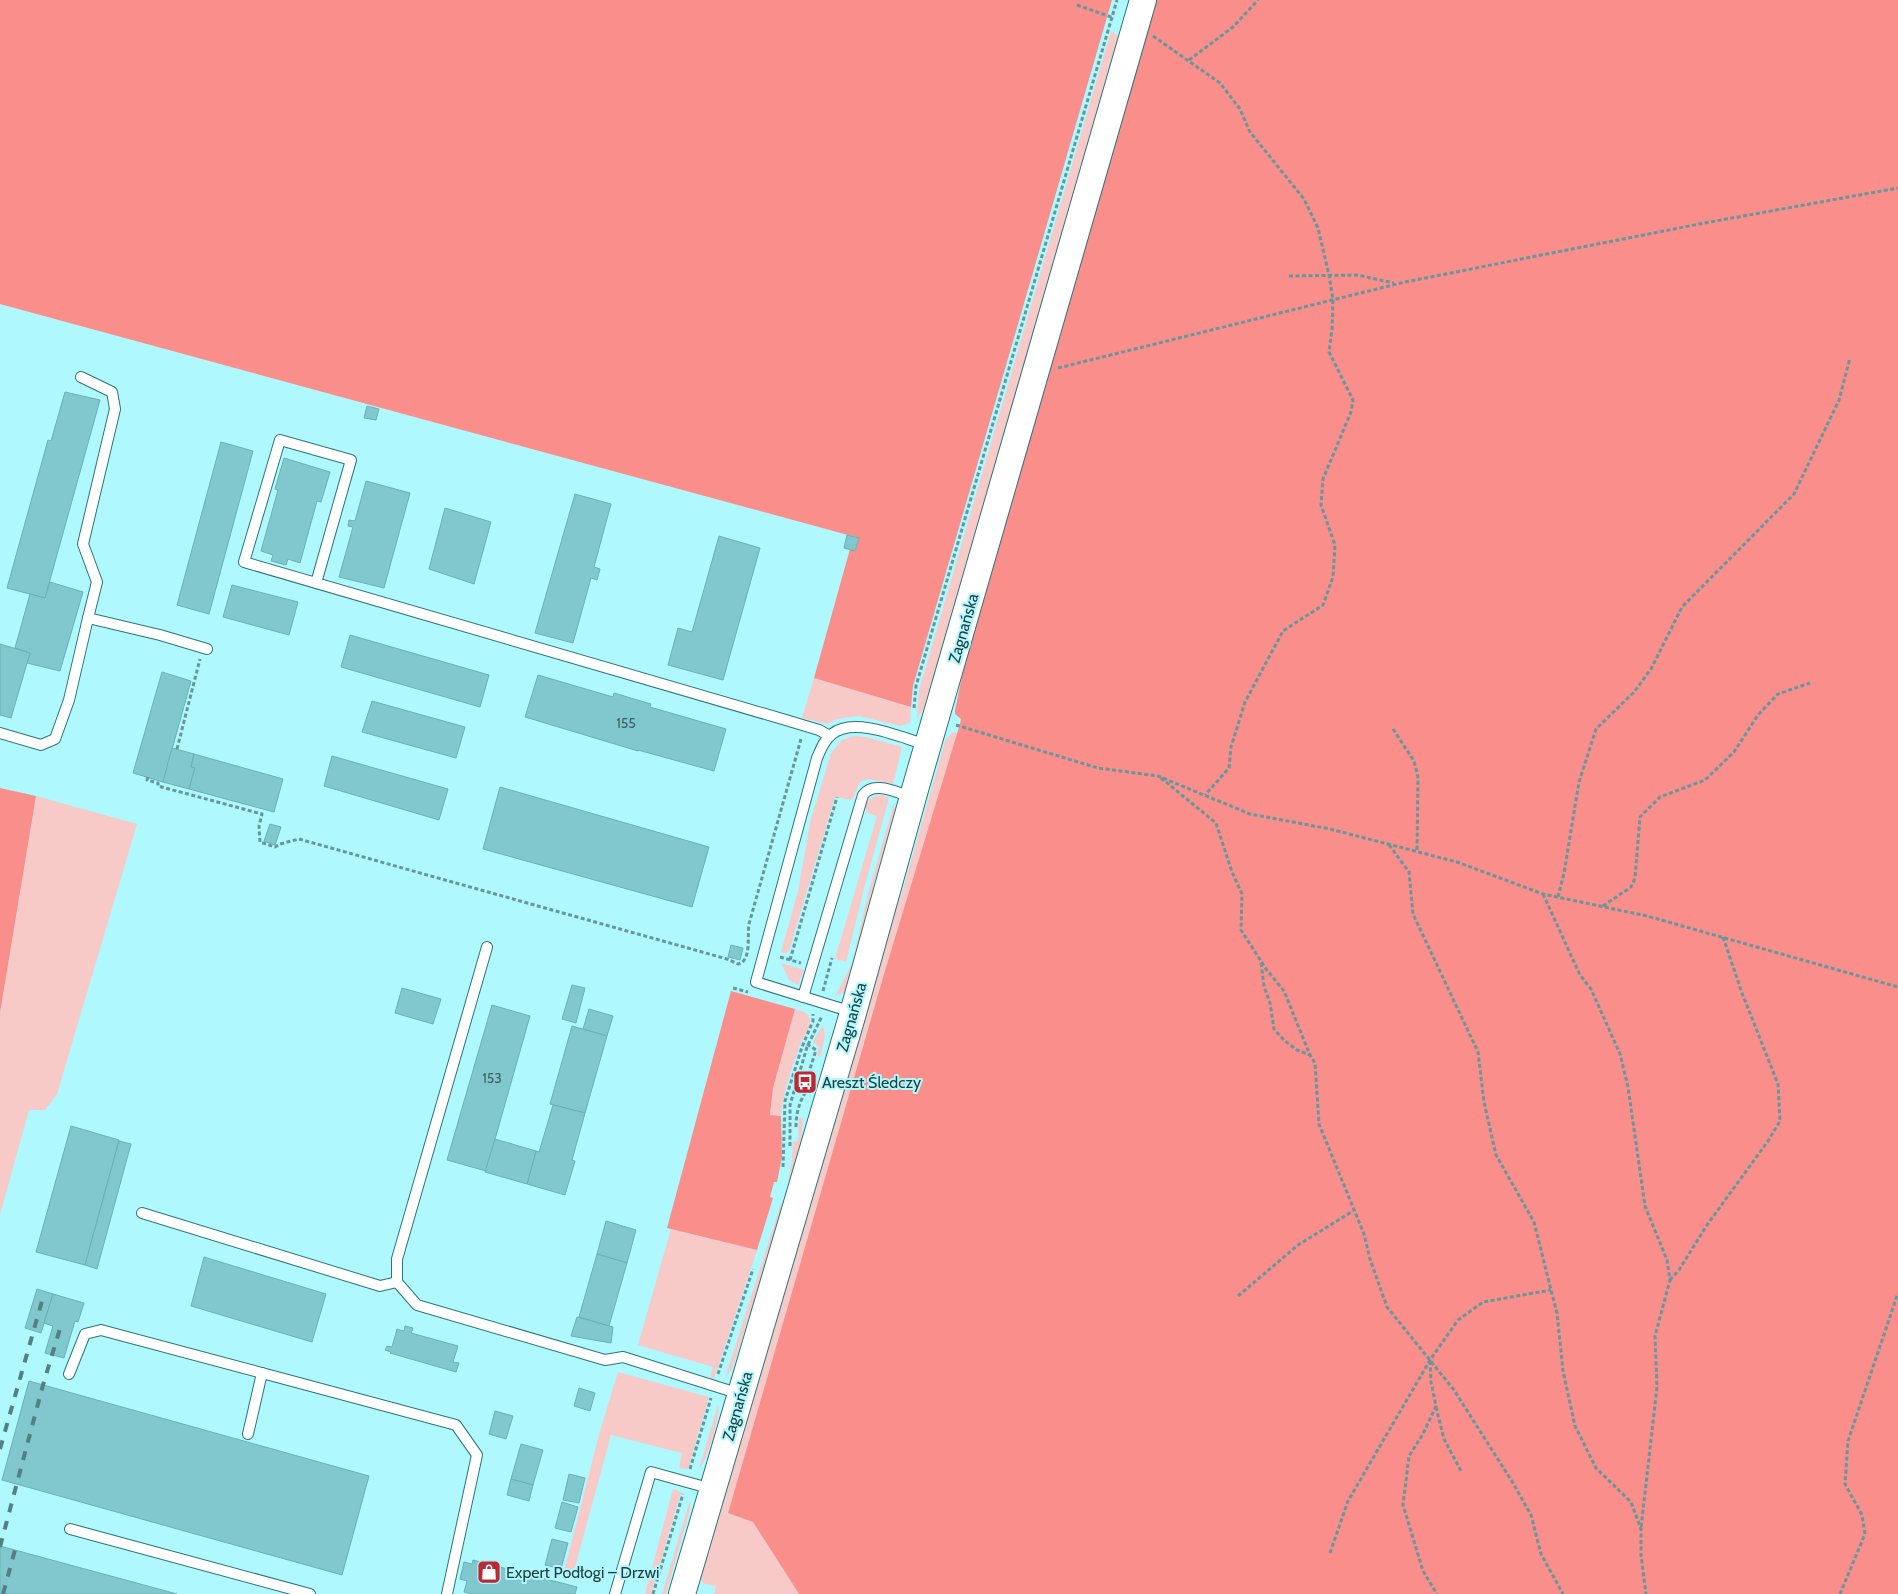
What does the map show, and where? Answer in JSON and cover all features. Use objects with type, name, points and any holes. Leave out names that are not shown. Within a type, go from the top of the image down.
[{"type":"street","name":"Zagnańska","points":[[682,1594],[853,1013],[928,746],[925,717],[984,554],[1036,373],[1124,21],[1143,0]]},
{"type":"lane","points":[[0,733],[41,744],[55,740],[69,700],[88,618],[96,582],[83,544],[115,409],[112,392],[81,377]]},
{"type":"lane","points":[[316,582],[352,460],[280,440],[244,562],[820,730],[830,736]]},
{"type":"lane","points":[[88,618],[160,635],[204,652]]},
{"type":"lane","points":[[853,1013],[756,982],[817,758],[825,741],[845,728],[860,727],[928,746]]},
{"type":"lane","points":[[803,997],[863,795],[867,790],[875,787],[913,797]]},
{"type":"lane","points":[[487,947],[397,1259],[397,1282],[417,1305],[605,1360],[623,1357],[741,1394]]},
{"type":"lane","points":[[142,1213],[380,1286],[397,1282]]},
{"type":"lane","points":[[69,1374],[85,1334],[101,1330],[456,1425],[477,1455],[447,1594]]},
{"type":"lane","points":[[248,1434],[262,1373]]},
{"type":"lane","points":[[615,1594],[651,1472],[713,1489]]},
{"type":"lane","points":[[70,1529],[310,1594]]},
{"type":"path","points":[[1117,0],[1124,21],[916,686],[925,717],[1098,768],[1158,776],[1250,814],[1330,829],[1457,862],[1543,894],[1647,916],[1898,987]]},
{"type":"path","points":[[1189,60],[1233,27],[1258,0]]},
{"type":"path","points":[[1077,5],[1124,21],[1189,60],[1220,83],[1240,109],[1250,132],[1304,199],[1318,228],[1329,275],[1333,300],[1329,352],[1353,400],[1351,412],[1323,479],[1321,505],[1334,545],[1333,578],[1324,605],[1283,631],[1245,702],[1231,747],[1229,768],[1205,795]]},
{"type":"path","points":[[1036,373],[1398,283],[1699,224],[1898,188]]},
{"type":"path","points":[[1288,276],[1357,275],[1398,283]]},
{"type":"path","points":[[1558,897],[1564,873],[1579,782],[1596,729],[1634,692],[1652,669],[1682,607],[1794,494],[1839,400],[1850,358]]},
{"type":"path","points":[[176,749],[177,740],[204,652]]},
{"type":"path","points":[[1602,906],[1631,887],[1635,878],[1640,817],[1660,797],[1705,780],[1734,752],[1758,715],[1778,694],[1810,683]]},
{"type":"path","points":[[148,777],[147,780],[158,783],[158,786],[262,814],[259,826],[260,842],[275,847],[299,838],[727,959],[738,964],[744,962],[747,955],[749,924],[805,726]]},
{"type":"path","points":[[1393,728],[1414,761],[1418,777],[1417,852]]},
{"type":"path","points":[[1158,776],[1216,823],[1232,872],[1242,894],[1241,930],[1261,962],[1284,991],[1315,1063],[1319,1124],[1364,1234],[1370,1259],[1387,1307],[1454,1390],[1513,1483],[1531,1516],[1541,1554],[1563,1594]]},
{"type":"path","points":[[168,788],[169,783]]},
{"type":"path","points":[[790,960],[837,797]]},
{"type":"path","points":[[1389,845],[1409,872],[1413,914],[1478,1052],[1484,1102],[1496,1155],[1534,1222],[1557,1313],[1562,1371],[1575,1426],[1596,1468],[1630,1502],[1641,1528]]},
{"type":"path","points":[[1543,894],[1580,975],[1591,989],[1620,1054],[1628,1087],[1645,1206],[1667,1260],[1670,1280],[1655,1336],[1656,1387],[1641,1528],[1641,1555],[1646,1594]]},
{"type":"path","points":[[1670,1280],[1679,1270],[1707,1225],[1768,1141],[1780,1121],[1778,1084],[1723,937]]},
{"type":"path","points":[[780,957],[805,964]]},
{"type":"path","points":[[822,993],[832,958]]},
{"type":"path","points":[[1261,962],[1264,986],[1270,1003],[1274,1029],[1297,1050],[1310,1055]]},
{"type":"path","points":[[733,988],[752,994]]},
{"type":"path","points":[[783,1169],[785,1101],[804,1041],[813,1021],[814,1016],[810,1012]]},
{"type":"path","points":[[790,1152],[790,1106],[808,1044],[821,1020]]},
{"type":"path","points":[[804,1041],[816,1050],[808,1081]]},
{"type":"path","points":[[796,1132],[798,1110],[806,1088]]},
{"type":"path","points":[[785,1140],[796,1140]]},
{"type":"path","points":[[1238,1296],[1298,1245],[1353,1211]]},
{"type":"path","points":[[716,1380],[755,1269],[724,1372]]},
{"type":"path","points":[[1330,1553],[1348,1501],[1430,1360],[1458,1320],[1484,1302],[1551,1290]]},
{"type":"path","points":[[1840,1594],[1865,1534],[1862,1515],[1844,1484],[1848,1441],[1898,1293]]},
{"type":"path","points":[[1430,1360],[1431,1382],[1444,1439],[1461,1470]]},
{"type":"path","points":[[690,1470],[711,1398]]},
{"type":"path","points":[[1436,1406],[1409,1456],[1403,1504],[1424,1571],[1437,1594]]},
{"type":"path","points":[[654,1594],[683,1493]]},
{"type":"shaded area","points":[[0,0],[1112,0],[913,686],[911,707],[814,678],[850,549],[855,551],[859,538],[0,304]]},
{"type":"shaded area","points":[[1152,0],[1898,0],[1898,1594],[799,1594],[753,1522],[728,1513],[884,974],[960,724],[961,719],[955,714],[955,710],[974,619]]},
{"type":"shaded area","points":[[1111,31],[1120,37],[950,636],[923,710],[917,718],[919,690]]},
{"type":"shaded area","points":[[814,678],[911,707],[910,723],[900,726],[859,716],[837,719],[827,724],[802,718]]},
{"type":"shaded area","points":[[953,732],[958,733],[884,974],[728,1513],[753,1522],[799,1594],[714,1594],[716,1587],[703,1583],[700,1578],[767,1352],[788,1266],[875,969],[903,889],[945,741]]},
{"type":"shaded area","points":[[854,736],[866,737],[902,747],[893,784],[868,779],[860,782],[852,800],[835,797],[789,951],[786,953],[781,952],[798,891],[810,823],[831,753],[842,740]]},
{"type":"shaded area","points":[[0,788],[36,796],[0,1013]]},
{"type":"shaded area","points":[[882,795],[889,798],[846,962],[835,959],[877,816],[867,813],[866,806],[869,800],[875,796]]},
{"type":"shaded area","points":[[36,796],[137,824],[57,1094],[45,1110],[29,1110],[0,1215],[0,1013]]},
{"type":"shaded area","points":[[894,803],[895,812],[846,991],[835,996],[852,964],[868,894]]},
{"type":"shaded area","points":[[781,963],[804,970],[798,985],[789,980]]},
{"type":"shaded area","points":[[731,991],[795,1009],[773,1088],[770,1115],[781,1116],[782,1157],[777,1182],[774,1182],[770,1197],[773,1198],[757,1250],[667,1228]]},
{"type":"shaded area","points":[[795,1009],[806,1014],[809,1017],[810,1023],[790,1073],[781,1116],[770,1115],[773,1088]]},
{"type":"shaded area","points":[[823,1025],[825,1037],[820,1057],[817,1056],[819,1047],[813,1042]]},
{"type":"shaded area","points":[[799,1118],[803,1118],[801,1145],[792,1178],[788,1181],[793,1142],[798,1141]]},
{"type":"shaded area","points":[[781,1203],[782,1210],[771,1249],[732,1369],[725,1378]]},
{"type":"shaded area","points":[[671,1229],[757,1250],[714,1379],[710,1377],[713,1367],[638,1345]]},
{"type":"shaded area","points":[[618,1372],[709,1397],[688,1469],[679,1468],[682,1453],[611,1435],[572,1578],[563,1575],[600,1431]]},
{"type":"shaded area","points":[[718,1405],[713,1438],[699,1469]]},
{"type":"shaded area","points":[[673,1489],[681,1492],[651,1594],[645,1594]]},
{"type":"shaded area","points":[[690,1500],[690,1510],[666,1594],[662,1594]]},
{"type":"building","points":[[65,392],[100,400],[45,598],[7,588],[48,440],[51,441]]},
{"type":"building","points":[[367,406],[379,409],[376,420],[364,418]]},
{"type":"building","points":[[221,442],[253,451],[209,614],[177,605]]},
{"type":"building","points":[[284,458],[330,472],[321,502],[317,501],[300,563],[288,559],[286,565],[271,561],[273,555],[261,551],[278,490],[275,489]]},
{"type":"building","points":[[366,481],[410,493],[384,588],[339,577],[353,527],[348,526],[349,520],[355,521]]},
{"type":"building","points":[[575,494],[611,504],[594,567],[600,569],[597,580],[591,578],[573,643],[535,633]]},
{"type":"building","points":[[445,508],[491,522],[474,584],[429,569]]},
{"type":"building","points":[[847,535],[859,538],[855,551],[844,548]]},
{"type":"building","points":[[719,536],[760,548],[723,680],[668,665],[678,628],[692,632]]},
{"type":"building","points":[[50,582],[83,592],[60,671],[27,663],[30,653],[15,648],[30,594],[45,598]]},
{"type":"building","points":[[232,585],[298,602],[289,635],[223,617]]},
{"type":"building","points":[[350,635],[489,675],[480,707],[341,667]]},
{"type":"building","points":[[0,644],[30,653],[11,718],[0,715]]},
{"type":"building","points":[[162,672],[191,681],[163,782],[133,773]]},
{"type":"building","points":[[538,675],[613,697],[614,693],[651,704],[650,707],[726,729],[714,771],[638,751],[525,717]]},
{"type":"building","points":[[372,701],[465,727],[456,758],[362,732]]},
{"type":"building","points":[[172,748],[194,754],[191,767],[195,768],[189,789],[163,782]]},
{"type":"building","points":[[194,754],[283,779],[274,812],[189,789],[195,768],[191,767]]},
{"type":"building","points":[[332,756],[448,789],[439,820],[324,786]]},
{"type":"building","points":[[500,787],[709,847],[692,907],[483,849]]},
{"type":"building","points":[[270,824],[281,827],[275,845],[264,841]]},
{"type":"building","points":[[731,945],[743,948],[740,960],[728,957]]},
{"type":"building","points":[[572,985],[585,988],[576,1023],[562,1019]]},
{"type":"building","points":[[402,988],[441,999],[433,1024],[395,1013]]},
{"type":"building","points":[[492,1005],[530,1016],[486,1171],[447,1160]]},
{"type":"building","points":[[589,1009],[613,1016],[607,1036],[583,1029]]},
{"type":"building","points":[[572,1026],[607,1036],[585,1113],[550,1104]]},
{"type":"building","points":[[805,1074],[810,1075],[805,1089],[801,1087]]},
{"type":"building","points":[[553,1105],[585,1113],[572,1160],[575,1161],[565,1195],[527,1184],[536,1151],[539,1152]]},
{"type":"building","points":[[71,1126],[119,1140],[85,1265],[36,1252]]},
{"type":"building","points":[[495,1139],[536,1151],[527,1184],[485,1172]]},
{"type":"building","points":[[119,1141],[131,1144],[97,1269],[85,1265]]},
{"type":"building","points":[[606,1221],[636,1230],[627,1263],[597,1254]]},
{"type":"building","points":[[597,1254],[627,1263],[609,1326],[579,1317]]},
{"type":"building","points":[[204,1257],[326,1294],[312,1342],[191,1306]]},
{"type":"building","points":[[37,1289],[53,1294],[41,1333],[25,1328]]},
{"type":"building","points":[[53,1294],[84,1303],[78,1322],[75,1321],[64,1358],[45,1353],[53,1326],[44,1323]]},
{"type":"building","points":[[577,1317],[613,1327],[611,1343],[571,1336]]},
{"type":"building","points":[[405,1326],[413,1328],[411,1333],[458,1346],[453,1362],[459,1363],[456,1372],[385,1350],[387,1346],[392,1347],[397,1329],[404,1331]]},
{"type":"building","points":[[29,1381],[369,1476],[342,1575],[2,1480]]},
{"type":"building","points":[[579,1388],[595,1393],[590,1411],[574,1406]]},
{"type":"building","points":[[495,1411],[513,1416],[506,1439],[489,1434]]},
{"type":"building","points":[[521,1444],[543,1450],[533,1485],[511,1479]]},
{"type":"building","points":[[569,1474],[585,1478],[579,1503],[563,1500]]},
{"type":"building","points":[[511,1479],[533,1485],[529,1501],[507,1495]]},
{"type":"building","points":[[562,1502],[578,1507],[571,1532],[555,1528]]},
{"type":"building","points":[[552,1539],[568,1543],[561,1569],[545,1565]]},
{"type":"building","points":[[0,1546],[15,1550],[177,1594],[0,1594]]},
{"type":"building","name":"Expert Podłogi – Drzwi","points":[[473,1560],[577,1587],[575,1594],[472,1594],[464,1592],[467,1581],[460,1579],[464,1562],[472,1564]]},
{"type":"railway","points":[[0,1449],[44,1294]]},
{"type":"railway","points":[[0,1547],[43,1385],[62,1322]]},
{"type":"railway","points":[[3,1594],[15,1550]]},
{"type":"place","name":"Areszt Śledczy","points":[[805,1082]]},
{"type":"place","name":"Expert Podłogi – Drzwi","points":[[489,1572]]}]
